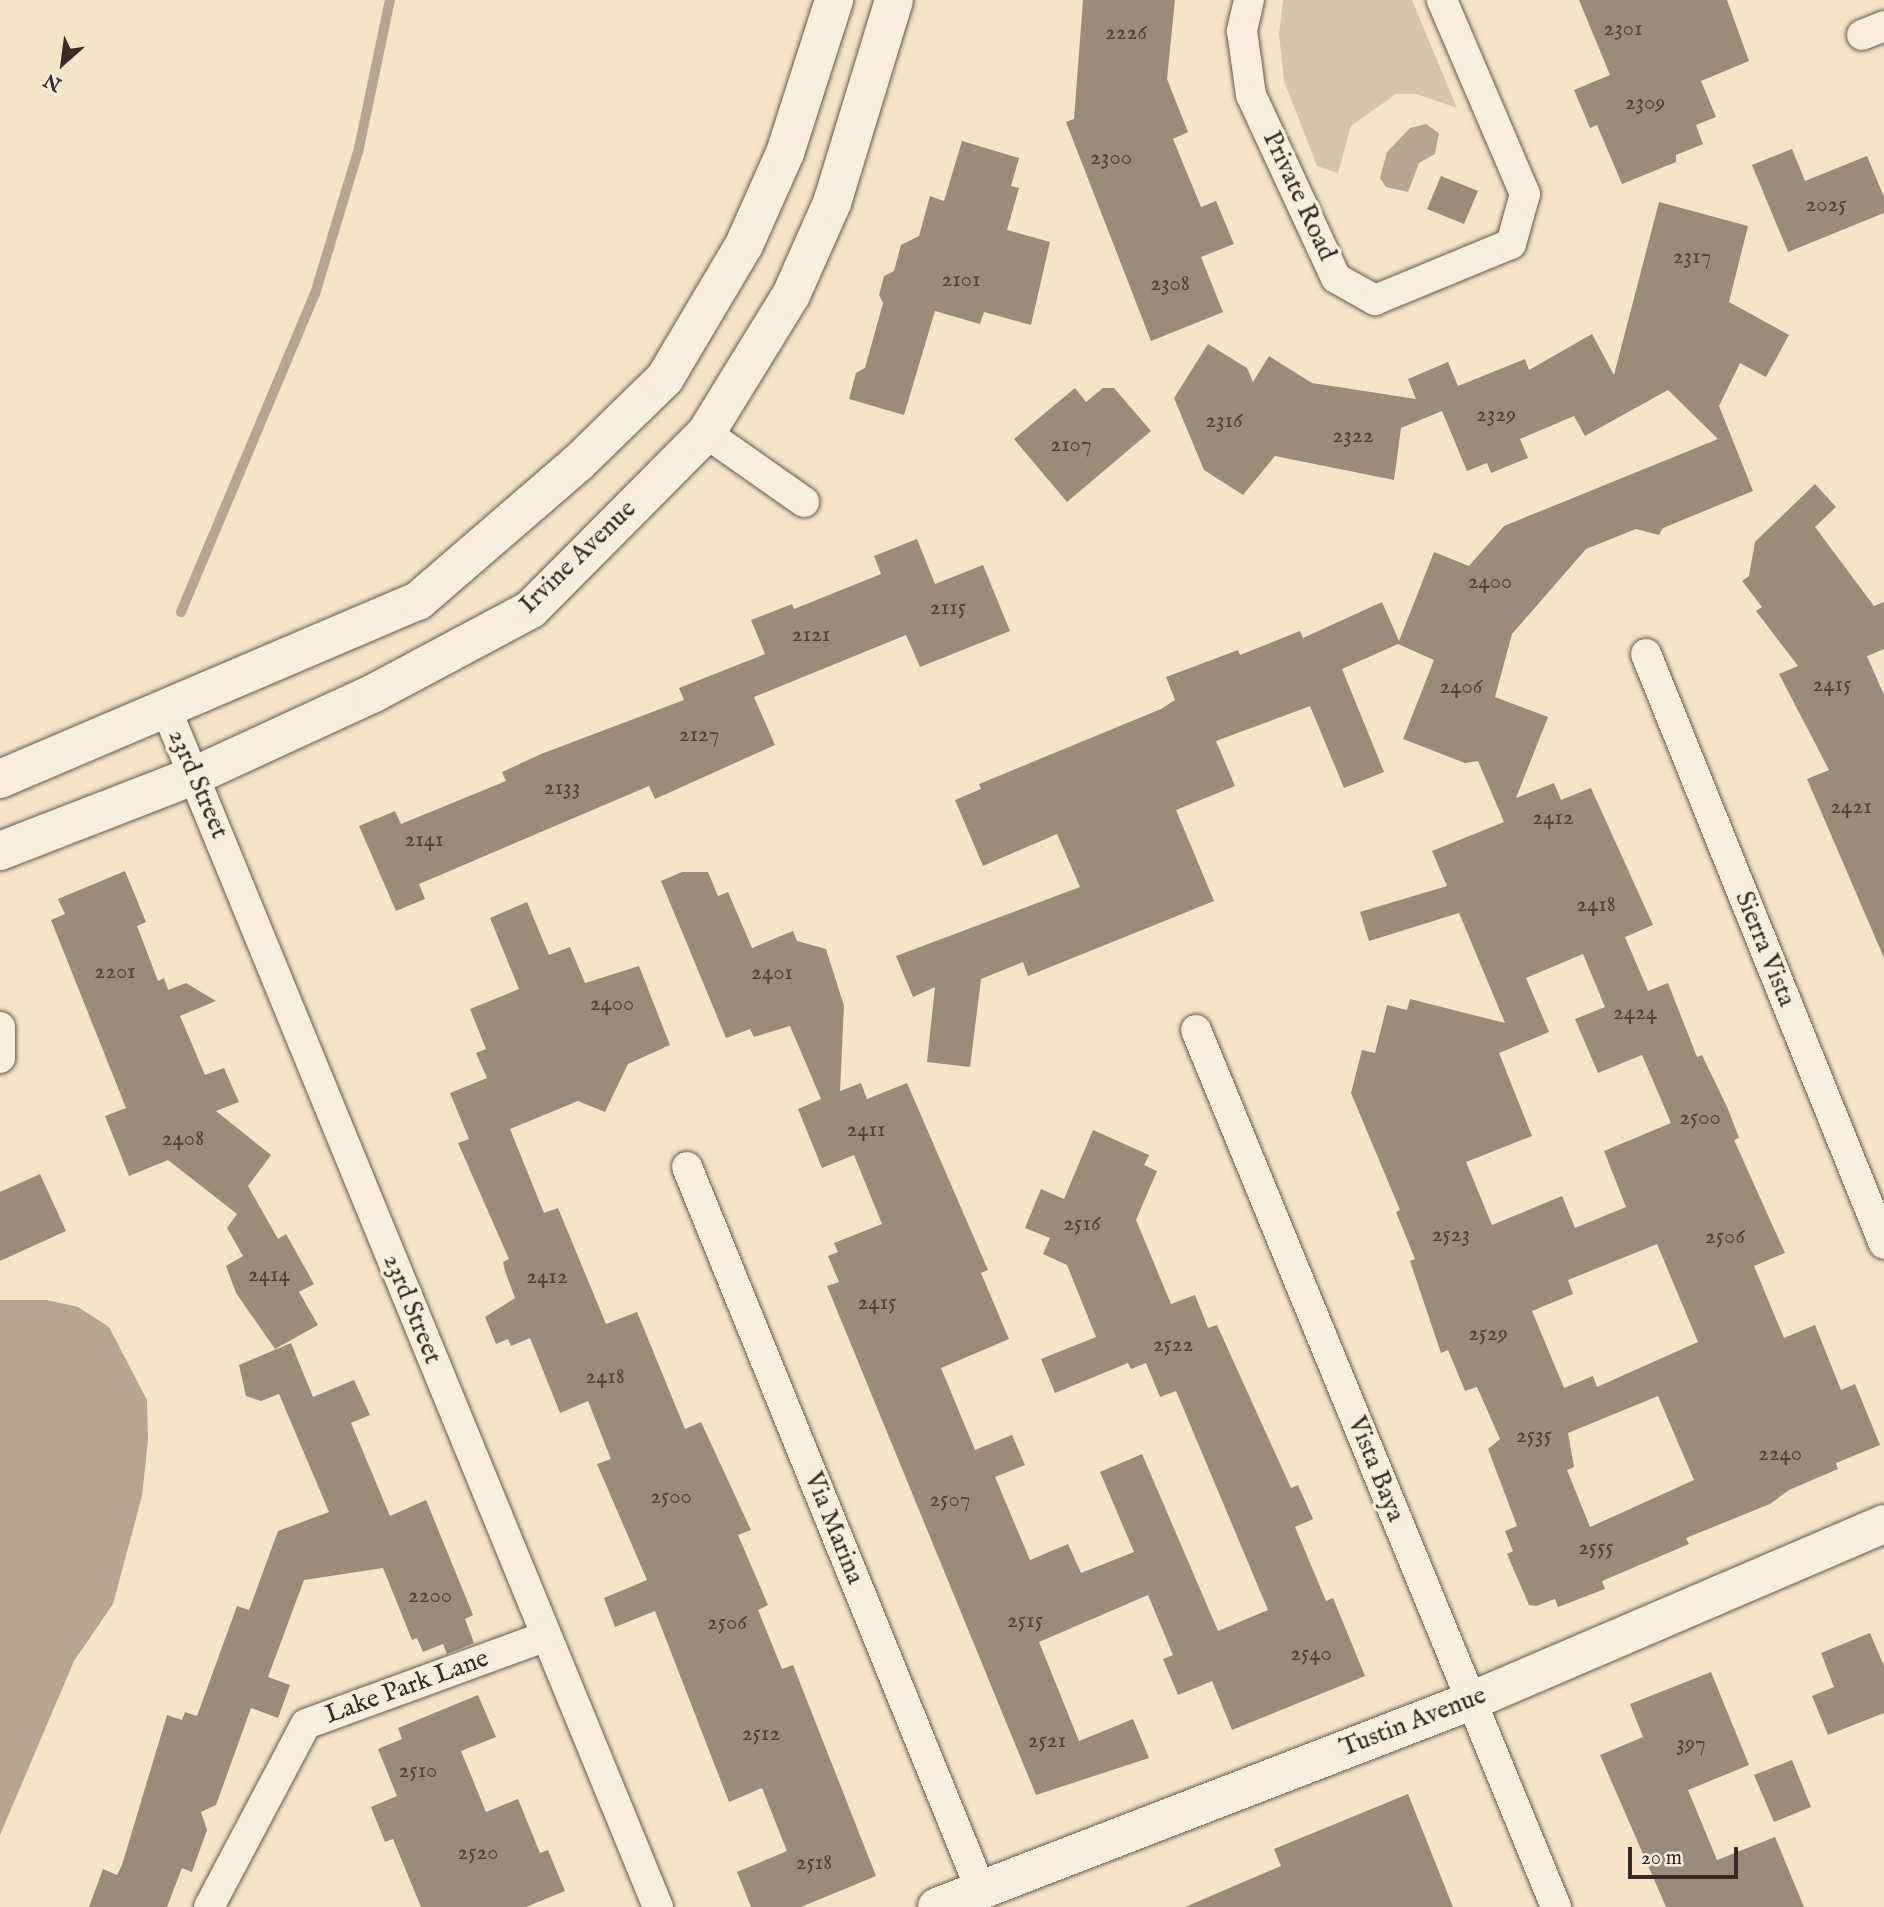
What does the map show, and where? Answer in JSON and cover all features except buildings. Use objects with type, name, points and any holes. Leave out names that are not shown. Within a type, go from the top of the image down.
[{"type":"main road","points":[[0,779],[167,711],[418,601],[578,463],[665,378],[744,245],[785,153],[834,0]]},
{"type":"main road","name":"Irvine Avenue","points":[[0,851],[196,775],[374,693],[531,609],[706,433],[791,296],[832,203],[894,0]]},
{"type":"main road","name":"Tustin Avenue","points":[[937,1907],[980,1888],[1471,1701],[1884,1524]]},
{"type":"street","name":"Private Road","points":[[1249,0],[1242,31],[1251,94],[1336,278],[1375,300],[1511,244],[1525,194],[1442,0]]},
{"type":"street","points":[[706,433],[804,502]]},
{"type":"street","name":"Sierra Vista","points":[[1646,654],[1884,1244]]},
{"type":"street","name":"23rd Street","points":[[167,711],[196,775],[544,1637],[658,1907]]},
{"type":"street","points":[[0,1027],[0,1058]]},
{"type":"street","name":"Vista Baya","points":[[1196,1030],[1556,1907]]},
{"type":"street","name":"Via Marina","points":[[687,1167],[980,1888]]},
{"type":"street","name":"Lake Park Lane","points":[[209,1907],[306,1724],[544,1637]]},
{"type":"shaded area","points":[[1283,0],[1412,0],[1457,108],[1416,94],[1396,94],[1351,126],[1338,173],[1317,166],[1284,81],[1279,34]]},
{"type":"shaded area","points":[[1426,124],[1439,133],[1435,154],[1419,163],[1408,192],[1386,187],[1380,178],[1387,152],[1410,128]]},
{"type":"shaded area","points":[[0,1300],[47,1300],[78,1307],[109,1327],[147,1400],[148,1440],[142,1496],[113,1604],[74,1661],[0,1835]]},
{"type":"waterway","points":[[181,612],[315,294],[359,148],[390,0]]}]
